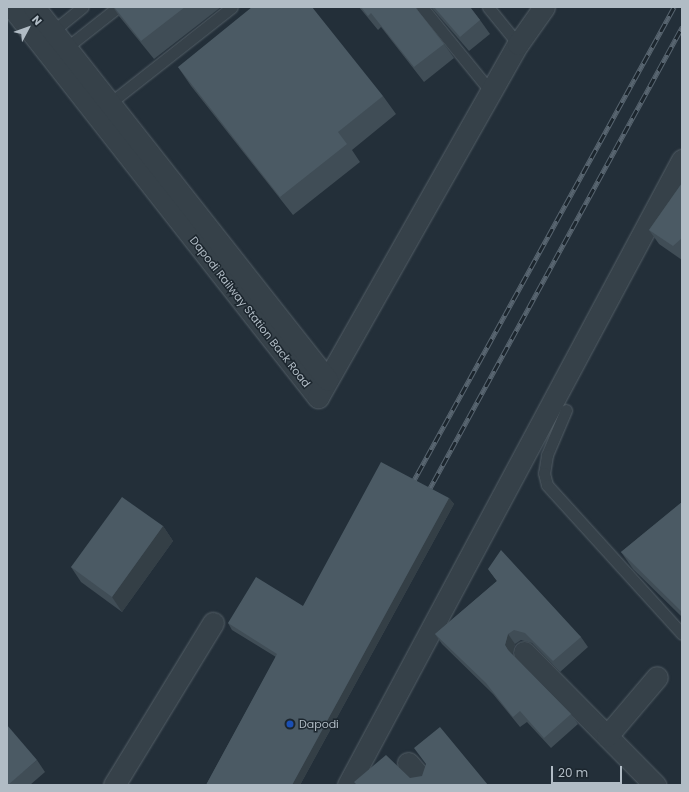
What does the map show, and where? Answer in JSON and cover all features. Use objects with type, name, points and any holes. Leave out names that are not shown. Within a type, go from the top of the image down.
[{"type":"street","name":"Dapodi Railway Station Back Road","points":[[12,7],[318,397],[328,378],[34,7]]},
{"type":"street","points":[[328,378],[518,44],[544,7]]},
{"type":"street","points":[[348,785],[682,160]]},
{"type":"street","points":[[114,785],[213,623]]},
{"type":"street","points":[[524,652],[655,785]]},
{"type":"street","points":[[607,736],[657,677]]},
{"type":"street","points":[[408,763],[427,785]]},
{"type":"lane","points":[[53,31],[83,7]]},
{"type":"lane","points":[[66,48],[118,7]]},
{"type":"lane","points":[[110,103],[232,7]]},
{"type":"lane","points":[[422,7],[491,92]]},
{"type":"lane","points":[[488,7],[518,44]]},
{"type":"lane","points":[[566,410],[548,455],[544,473],[547,485],[682,634]]},
{"type":"building","points":[[114,7],[185,7],[141,41]]},
{"type":"building","points":[[252,7],[312,7],[383,96],[338,132],[347,144],[280,197],[178,67]]},
{"type":"building","points":[[361,7],[415,7],[444,44],[414,67],[371,13],[368,16]]},
{"type":"building","points":[[434,7],[470,7],[480,20],[460,37]]},
{"type":"building","points":[[682,183],[682,238],[673,246],[649,230]]},
{"type":"building","points":[[381,462],[449,498],[292,785],[206,785],[277,654],[228,623],[256,577],[303,606]]},
{"type":"building","points":[[122,497],[163,526],[112,597],[71,567]]},
{"type":"building","points":[[682,502],[682,612],[621,552]]},
{"type":"building","points":[[501,550],[581,637],[553,661],[525,633],[514,630],[508,634],[505,645],[508,650],[571,714],[544,738],[520,711],[513,717],[486,683],[435,634],[497,581],[488,569]]},
{"type":"building","points":[[7,725],[37,760],[8,785],[7,785]]},
{"type":"building","points":[[440,727],[488,785],[357,785],[354,782],[386,755],[410,778],[422,776],[426,764],[414,748]]},
{"type":"railway","points":[[409,489],[674,7]]},
{"type":"railway","points":[[425,497],[682,27]]},
{"type":"place","name":"Dapodi","points":[[290,724]]}]
